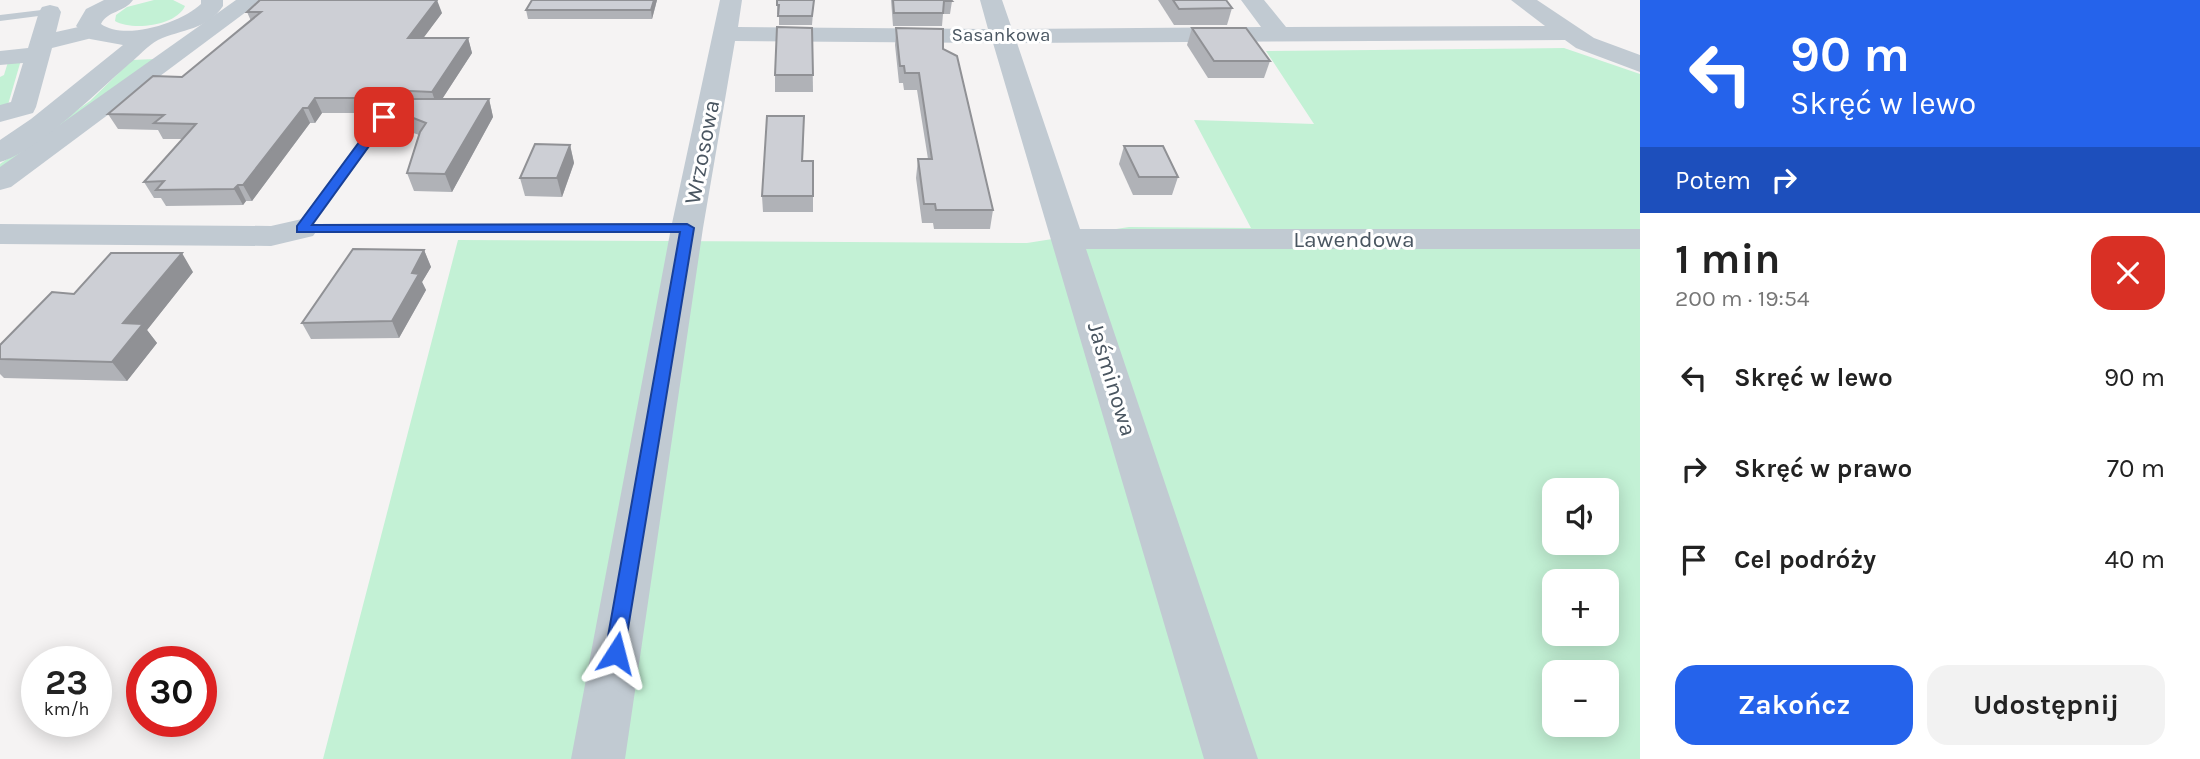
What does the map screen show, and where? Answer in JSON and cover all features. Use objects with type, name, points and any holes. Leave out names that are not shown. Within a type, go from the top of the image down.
[{"type":"street","points":[[1252,0],[1278,33]]},
{"type":"street","points":[[1522,0],[1585,43],[1640,64]]},
{"type":"street","points":[[102,34],[88,26],[89,20],[104,2]]},
{"type":"street","points":[[0,58],[102,34],[149,35],[185,25],[226,7]]},
{"type":"street","points":[[0,181],[226,7]]},
{"type":"street","points":[[0,114],[23,107],[50,12]]},
{"type":"street","name":"Sasankowa","points":[[728,17],[996,18],[1278,33],[1567,33]]},
{"type":"street","name":"Wrzosowa","points":[[598,759],[687,228],[728,17]]},
{"type":"street","name":"Jaśminowa","points":[[996,18],[1069,239],[1231,759]]},
{"type":"street","points":[[86,85],[102,34]]},
{"type":"street","points":[[0,153],[41,125],[149,35]]},
{"type":"street","points":[[0,234],[271,236],[302,229]]},
{"type":"street","name":"Lawendowa","points":[[1069,239],[1640,239]]},
{"type":"lane","points":[[0,18],[50,12]]},
{"type":"lane","points":[[302,229],[384,117]]},
{"type":"lane","points":[[302,229],[687,228]]},
{"type":"green space","points":[[154,0],[173,0],[185,6],[173,18],[153,25],[132,26],[115,21],[116,15],[127,7]]},
{"type":"green space","points":[[1564,48],[1640,74],[1640,759],[323,759],[458,240],[1027,243],[1129,227],[1251,228],[1194,120],[1314,124],[1266,51]]},
{"type":"green space","points":[[155,59],[0,170],[0,164],[90,101],[132,60]]},
{"type":"green space","points":[[21,60],[7,108],[0,110],[0,77],[4,75],[8,62]]},
{"type":"building","points":[[260,0],[437,0],[408,38],[468,38],[432,92],[366,89],[358,98],[315,98],[308,108],[303,108],[243,185],[234,189],[156,190],[164,181],[144,182],[196,124],[154,123],[164,115],[108,114],[153,76],[182,77],[261,12],[247,12]]},
{"type":"building","points":[[532,0],[654,0],[651,10],[526,10]]},
{"type":"building","points":[[777,0],[814,0],[812,16],[778,16]]},
{"type":"building","points":[[893,0],[952,1],[944,1],[943,13],[894,13]]},
{"type":"building","points":[[1173,0],[1226,0],[1232,8],[1179,9]]},
{"type":"building","points":[[777,27],[812,28],[813,75],[775,75]]},
{"type":"building","points":[[896,28],[943,29],[943,49],[957,56],[993,210],[936,210],[935,204],[924,204],[918,159],[932,159],[919,73],[905,73],[904,66],[900,66]]},
{"type":"building","points":[[1192,28],[1246,28],[1270,61],[1214,61]]},
{"type":"building","points":[[387,99],[489,99],[445,174],[407,173],[420,132],[426,123],[383,106]]},
{"type":"building","points":[[767,116],[804,116],[802,161],[813,161],[813,196],[762,196]]},
{"type":"building","points":[[535,144],[570,145],[557,178],[520,178]]},
{"type":"building","points":[[1124,146],[1163,146],[1178,177],[1139,177]]},
{"type":"building","points":[[353,249],[424,250],[412,273],[419,274],[392,321],[302,323]]},
{"type":"building","points":[[111,253],[182,253],[123,323],[143,324],[112,362],[0,359],[0,345],[52,292],[74,294]]},
{"type":"route","points":[[384,117],[302,229],[687,228],[616,653]]}]
